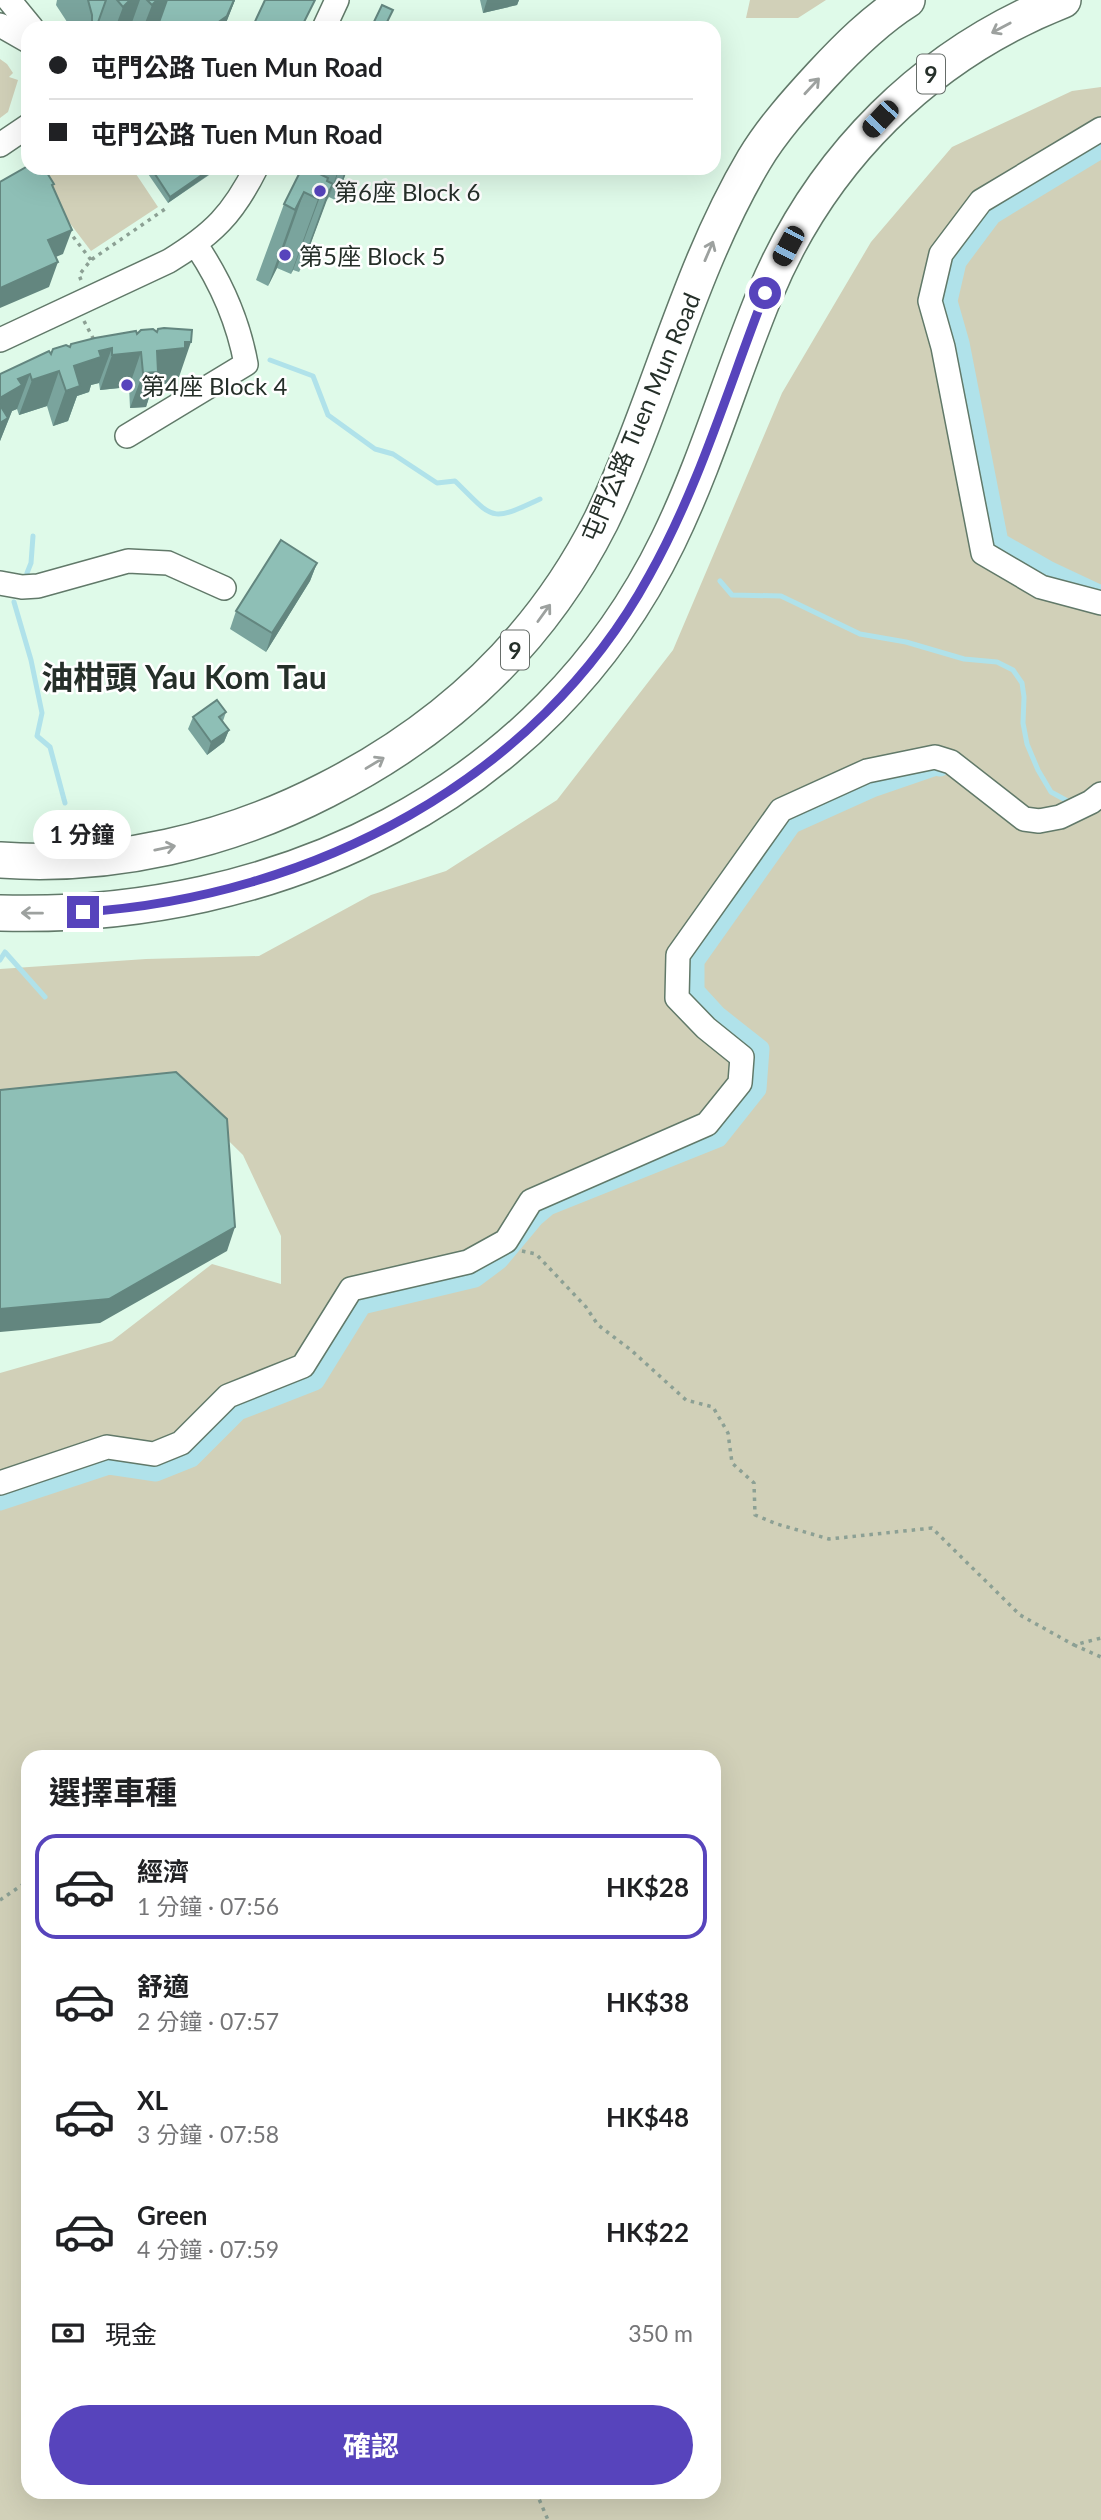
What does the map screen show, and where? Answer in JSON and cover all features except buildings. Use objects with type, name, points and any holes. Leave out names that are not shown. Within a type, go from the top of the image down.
[{"type":"highway","name":"屯門公路 Tuen Mun Road","points":[[0,860],[64,860],[143,853],[268,817],[316,796],[381,761],[422,733],[494,672],[523,641],[553,599],[599,523],[618,484],[711,247],[733,197],[768,138],[849,47],[907,0]]},
{"type":"highway","name":"9","points":[[0,913],[67,913],[141,906],[219,891],[273,876],[314,862],[393,826],[450,792],[512,744],[569,689],[594,660],[650,576],[684,508],[765,293],[795,231],[826,183],[880,119],[940,66],[993,33],[1063,0]]},
{"type":"street","points":[[9,0],[26,21]]},
{"type":"street","points":[[327,21],[337,0]]},
{"type":"street","points":[[0,25],[21,37]]},
{"type":"street","points":[[1101,129],[981,201],[941,254],[930,301],[943,347],[983,553],[1041,586],[1101,603]]},
{"type":"street","points":[[0,145],[21,131]]},
{"type":"street","points":[[0,340],[169,261],[196,245],[232,210],[252,175]]},
{"type":"street","points":[[127,436],[246,364],[236,320],[227,298],[196,245]]},
{"type":"street","points":[[0,583],[22,587],[38,586],[128,561],[168,563],[224,589]]},
{"type":"street","points":[[0,1483],[107,1447],[154,1454],[181,1443],[229,1396],[303,1366],[351,1289],[468,1262],[506,1241],[531,1201],[707,1124],[740,1083],[742,1057],[705,1028],[677,998],[678,955],[781,810],[867,771],[935,757],[951,762],[1024,819],[1040,821],[1060,817],[1091,802],[1101,793]]},
{"type":"path","points":[[79,275],[91,260],[168,207]]},
{"type":"path","points":[[67,228],[91,260]]},
{"type":"path","points":[[81,316],[94,340]]},
{"type":"path","points":[[520,1251],[536,1254],[586,1307],[598,1325],[631,1350],[686,1400],[713,1408],[728,1433],[732,1463],[754,1483],[755,1515],[830,1539],[932,1528],[1020,1615],[1101,1657]]},
{"type":"path","points":[[1074,1645],[1101,1638]]},
{"type":"path","points":[[0,1900],[21,1886]]},
{"type":"path","points":[[539,2499],[548,2520]]},
{"type":"green space","points":[[750,0],[826,0],[798,18],[746,18]]},
{"type":"green space","points":[[0,59],[13,73],[9,77],[18,80],[8,112],[0,118]]},
{"type":"green space","points":[[1101,87],[1101,2520],[0,2520],[0,1373],[112,1341],[212,1264],[281,1284],[281,1236],[243,1155],[174,1087],[0,1106],[0,969],[146,959],[259,956],[371,895],[446,871],[557,800],[673,650],[782,393],[871,242],[952,147],[1072,91]]},
{"type":"green space","points":[[33,175],[137,175],[158,207],[91,251]]},
{"type":"waterway","points":[[1101,149],[992,215],[957,262],[948,301],[960,343],[999,542],[1048,570],[1101,595]]},
{"type":"waterway","points":[[270,360],[313,376],[328,415],[375,449],[393,454],[437,483],[455,481],[486,510],[501,514],[511,512],[540,499]]},
{"type":"waterway","points":[[27,573],[31,563],[33,536]]},
{"type":"waterway","points":[[720,581],[732,595],[781,596],[860,634],[906,642],[964,659],[997,662],[1013,670],[1022,683],[1023,723],[1027,744],[1038,770],[1051,792],[1073,804]]},
{"type":"waterway","points":[[14,602],[31,660],[42,713],[37,736],[50,747],[65,803]]},
{"type":"waterway","points":[[0,1501],[109,1465],[156,1472],[191,1458],[238,1411],[315,1381],[362,1305],[475,1278],[499,1260],[535,1217],[548,1206],[718,1138],[757,1089],[760,1049],[717,1015],[695,991],[695,961],[792,824],[872,788],[936,766],[940,767]]},
{"type":"waterway","points":[[0,960],[5,952],[45,997]]},
{"type":"place","name":"第6座 Block 6","points":[[320,191]]},
{"type":"place","name":"第5座 Block 5","points":[[285,255]]},
{"type":"place","name":"第4座 Block 4","points":[[127,385]]},
{"type":"district","name":"油柑頭 Yau Kom Tau","points":[[184,676]]},
{"type":"route","points":[[83,912],[160,903],[219,891],[314,862],[393,826],[450,792],[542,717],[594,660],[615,632],[667,544],[698,473],[765,293]]}]
